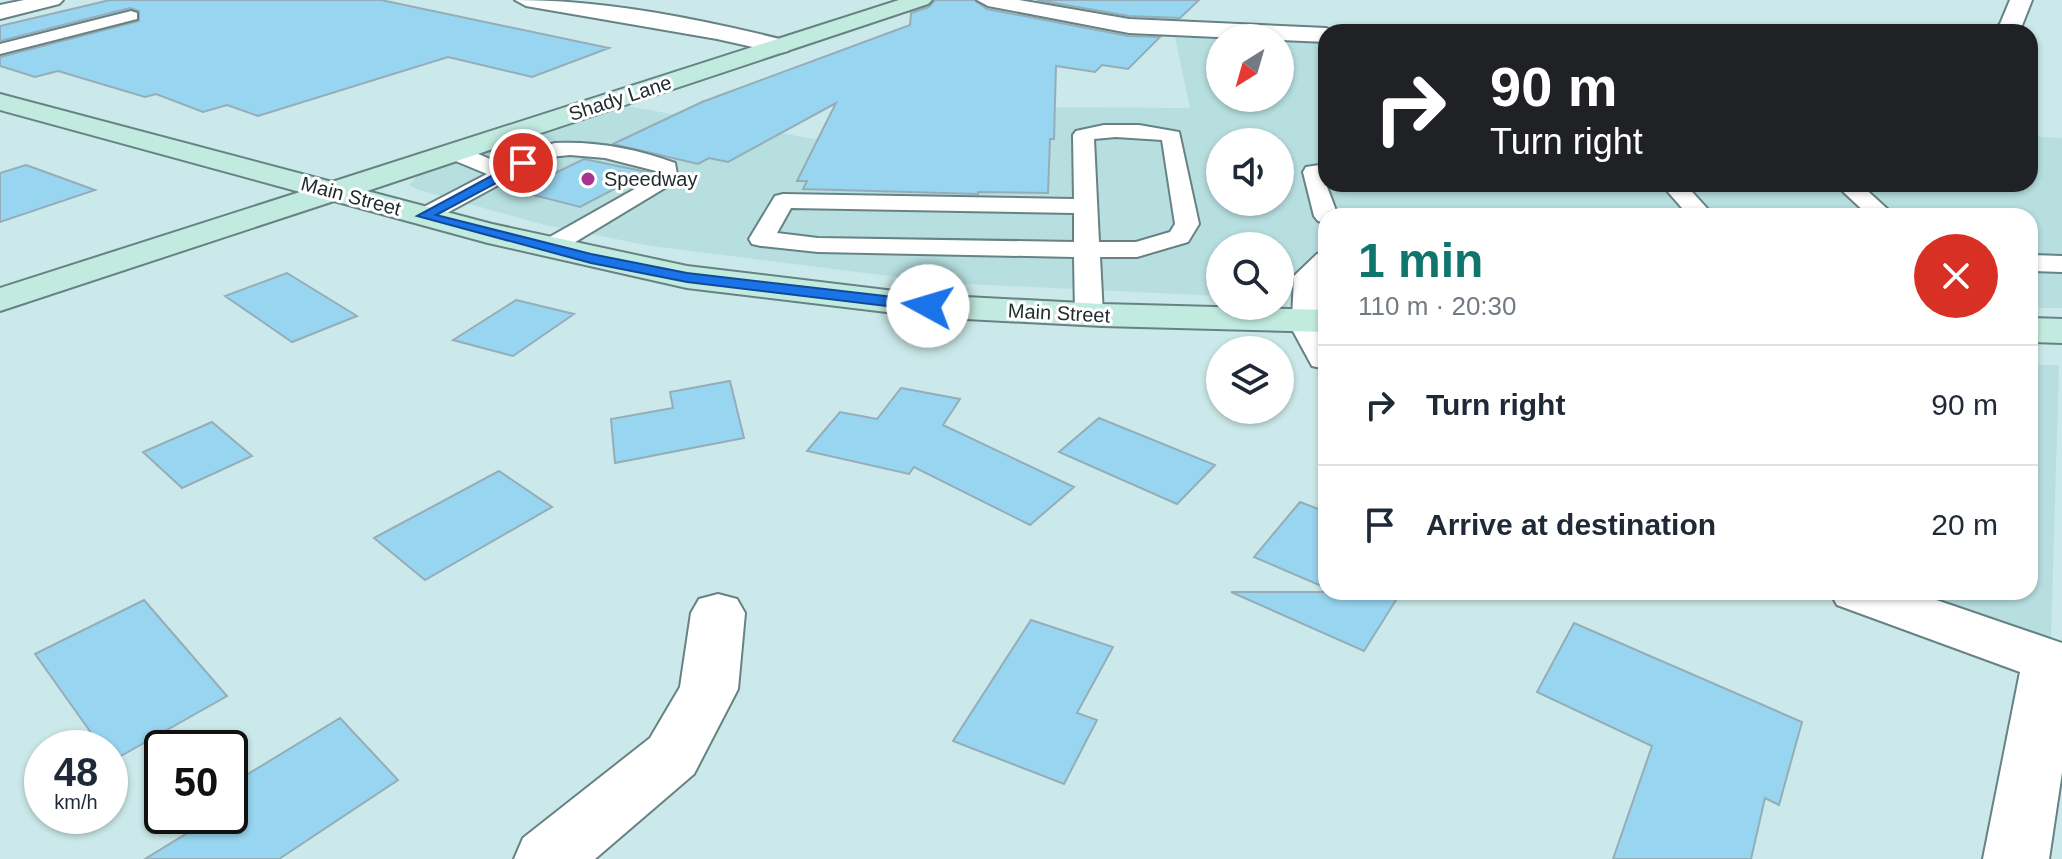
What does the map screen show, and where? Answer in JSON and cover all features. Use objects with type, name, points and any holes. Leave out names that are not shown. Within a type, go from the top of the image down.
[{"type":"street","points":[[526,0],[780,46]]},
{"type":"street","name":"Shady Lane","points":[[15,267],[870,0]]},
{"type":"street","name":"Shady Lane","points":[[0,300],[921,0]]},
{"type":"street","points":[[988,0],[1129,26],[1318,35]]},
{"type":"street","points":[[2012,24],[2021,0]]},
{"type":"street","points":[[0,12],[37,1]]},
{"type":"street","name":"Main Street","points":[[0,102],[548,248],[687,277],[847,298],[1089,315],[1316,320]]},
{"type":"street","points":[[476,123],[506,136]]},
{"type":"street","points":[[2038,330],[2062,331]]},
{"type":"street","points":[[1882,600],[2056,662],[2016,859]]},
{"type":"street","points":[[547,859],[672,756],[709,689],[718,613]]},
{"type":"lane","points":[[0,49],[131,16]]},
{"type":"lane","points":[[1084,206],[783,201],[761,239],[818,245],[1088,250],[1137,249],[1179,237],[1187,224],[1172,136],[1154,132],[1096,132],[1083,135],[1084,206],[1088,250],[1089,315]]},
{"type":"lane","points":[[424,216],[542,152],[560,148],[576,148],[667,168],[667,180],[548,248]]},
{"type":"lane","points":[[454,152],[505,174]]},
{"type":"lane","points":[[1680,192],[1694,208]]},
{"type":"lane","points":[[1855,192],[1874,208]]},
{"type":"lane","points":[[2038,263],[2062,264]]},
{"type":"lane","points":[[1316,320],[1307,276],[1318,266]]},
{"type":"shaded area","points":[[1175,37],[1206,38],[1206,112],[1294,112],[1294,42],[1318,43],[1318,192],[2038,192],[2038,136],[2062,138],[2062,308],[2038,308],[2038,208],[1318,208],[1318,297],[1294,297],[1294,232],[1206,232],[1206,295],[945,283],[651,246],[545,225],[409,185],[421,172],[621,105],[814,139],[876,106],[1190,108]]},
{"type":"shaded area","points":[[2038,365],[2059,365],[2051,638],[1941,600],[2038,600]]},
{"type":"building","points":[[110,0],[381,0],[609,48],[532,77],[448,57],[258,116],[227,105],[203,112],[156,94],[145,97],[58,71],[35,77],[0,66],[0,57],[139,21],[139,11],[130,8],[0,41],[0,26]]},
{"type":"building","points":[[935,0],[974,0],[987,9],[1128,36],[1160,37],[1128,69],[1102,65],[1095,72],[1056,66],[1054,139],[1050,139],[1048,193],[803,189],[807,181],[797,181],[836,103],[728,162],[709,158],[698,164],[613,144],[702,102],[910,25],[911,13],[929,7]]},
{"type":"building","points":[[1037,0],[1199,0],[1180,18],[1129,16]]},
{"type":"building","name":"Speedway","points":[[584,159],[647,172],[580,207],[518,191]]},
{"type":"building","points":[[26,165],[95,190],[0,222],[0,173]]},
{"type":"building","points":[[287,273],[357,316],[292,342],[225,296]]},
{"type":"building","points":[[516,300],[574,314],[513,356],[453,340]]},
{"type":"building","points":[[730,381],[744,438],[615,463],[611,419],[673,408],[670,392]]},
{"type":"building","points":[[901,388],[960,399],[943,425],[1074,487],[1030,525],[914,467],[909,474],[807,451],[840,412],[877,419]]},
{"type":"building","points":[[1099,418],[1215,465],[1177,504],[1059,452]]},
{"type":"building","points":[[212,422],[252,456],[182,488],[143,452]]},
{"type":"building","points":[[499,471],[552,507],[425,580],[374,538]]},
{"type":"building","points":[[1300,502],[1318,509],[1318,585],[1254,557]]},
{"type":"building","points":[[1231,592],[1318,592],[1318,600],[1396,600],[1364,651]]},
{"type":"building","points":[[144,600],[227,696],[167,730],[144,730],[144,743],[128,752],[128,730],[89,730],[35,654]]},
{"type":"building","points":[[1031,620],[1113,647],[1077,713],[1097,720],[1064,784],[953,741]]},
{"type":"building","points":[[1574,623],[1802,722],[1779,805],[1765,798],[1751,859],[1613,859],[1652,746],[1537,692]]},
{"type":"building","points":[[340,718],[398,780],[279,859],[145,859],[186,834],[248,834],[248,774]]},
{"type":"place","name":"Speedway","points":[[588,179]]},
{"type":"route","points":[[523,163],[424,216],[591,258],[687,277],[928,306]]}]
